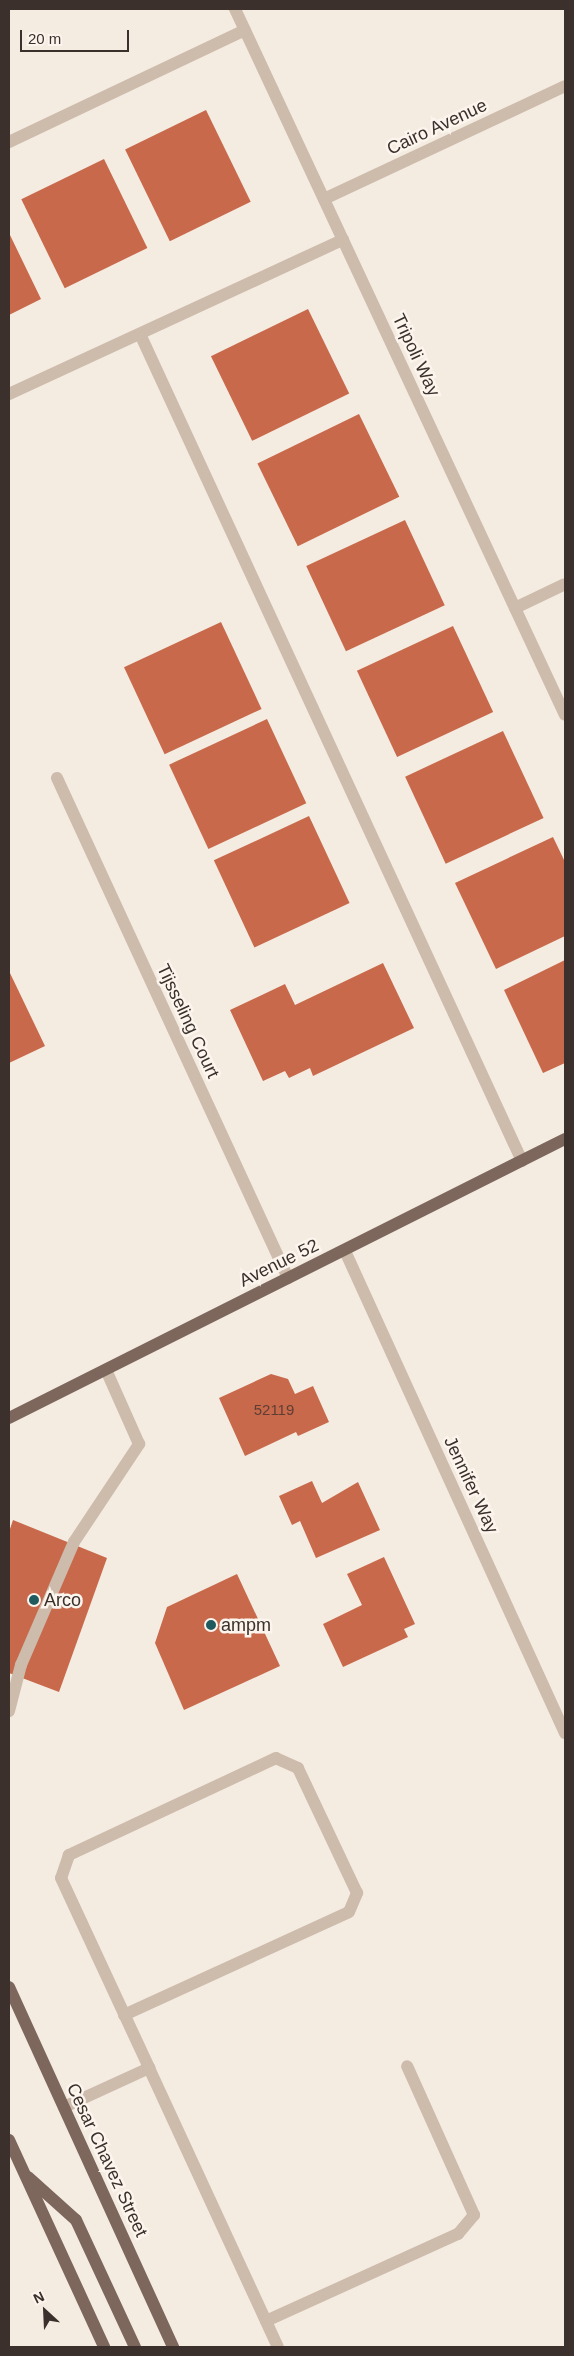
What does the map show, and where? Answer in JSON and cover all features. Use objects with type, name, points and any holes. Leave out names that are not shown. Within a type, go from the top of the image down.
[{"type":"main road","name":"Avenue 52","points":[[9,1418],[565,1139]]},
{"type":"main road","name":"Cesar Chavez Street","points":[[9,1987],[173,2347]]},
{"type":"main road","points":[[9,2140],[104,2347]]},
{"type":"main road","points":[[24,2173],[76,2220],[135,2347]]},
{"type":"street","name":"Tripoli Way","points":[[235,9],[565,715]]},
{"type":"street","points":[[9,142],[245,30]]},
{"type":"street","name":"Cairo Avenue","points":[[324,200],[565,86]]},
{"type":"street","points":[[9,394],[343,240]]},
{"type":"street","points":[[140,334],[522,1161]]},
{"type":"street","points":[[515,608],[565,584]]},
{"type":"street","name":"Tijsseling Court","points":[[57,778],[288,1278]]},
{"type":"street","name":"Jennifer Way","points":[[345,1251],[565,1733]]},
{"type":"street","points":[[9,1712],[21,1665],[74,1542],[138,1444],[106,1370]]},
{"type":"street","points":[[124,2015],[349,1912],[357,1893],[298,1768],[276,1758],[69,1855],[61,1878],[124,2015],[278,2347]]},
{"type":"street","points":[[266,2321],[458,2234],[474,2215],[407,2066]]},
{"type":"street","points":[[64,2107],[149,2068]]},
{"type":"building","points":[[206,110],[251,202],[170,241],[125,149]]},
{"type":"building","points":[[104,159],[147,248],[65,288],[21,199]]},
{"type":"building","points":[[9,233],[41,299],[9,315]]},
{"type":"building","points":[[308,309],[349,393],[252,441],[211,356]]},
{"type":"building","points":[[359,414],[399,497],[298,546],[257,464]]},
{"type":"building","points":[[405,520],[445,605],[346,651],[306,566]]},
{"type":"building","points":[[221,622],[262,709],[165,754],[124,667]]},
{"type":"building","points":[[453,626],[493,712],[397,757],[357,671]]},
{"type":"building","points":[[267,719],[306,803],[208,849],[169,765]]},
{"type":"building","points":[[503,731],[544,818],[446,864],[405,777]]},
{"type":"building","points":[[309,816],[350,903],[254,947],[214,860]]},
{"type":"building","points":[[553,837],[565,862],[565,936],[496,969],[455,883]]},
{"type":"building","points":[[565,960],[565,1063],[543,1073],[504,990]]},
{"type":"building","points":[[383,963],[414,1028],[313,1076],[310,1068],[289,1078],[285,1071],[263,1081],[230,1010],[285,984],[295,1005]]},
{"type":"building","points":[[9,971],[45,1046],[9,1063]]},
{"type":"building","points":[[271,1374],[288,1379],[295,1394],[313,1386],[329,1422],[298,1436],[296,1432],[245,1456],[219,1398]]},
{"type":"building","points":[[312,1481],[322,1503],[358,1482],[380,1530],[316,1558],[300,1521],[292,1525],[279,1496]]},
{"type":"building","points":[[13,1520],[107,1558],[59,1692],[9,1673],[9,1532]]},
{"type":"building","points":[[384,1557],[415,1624],[404,1629],[408,1637],[343,1667],[323,1624],[362,1605],[347,1574]]},
{"type":"building","name":"ampm","points":[[237,1574],[280,1666],[184,1710],[155,1643],[167,1607]]},
{"type":"place","name":"Arco","points":[[34,1600]]},
{"type":"place","name":"ampm","points":[[211,1625]]}]
